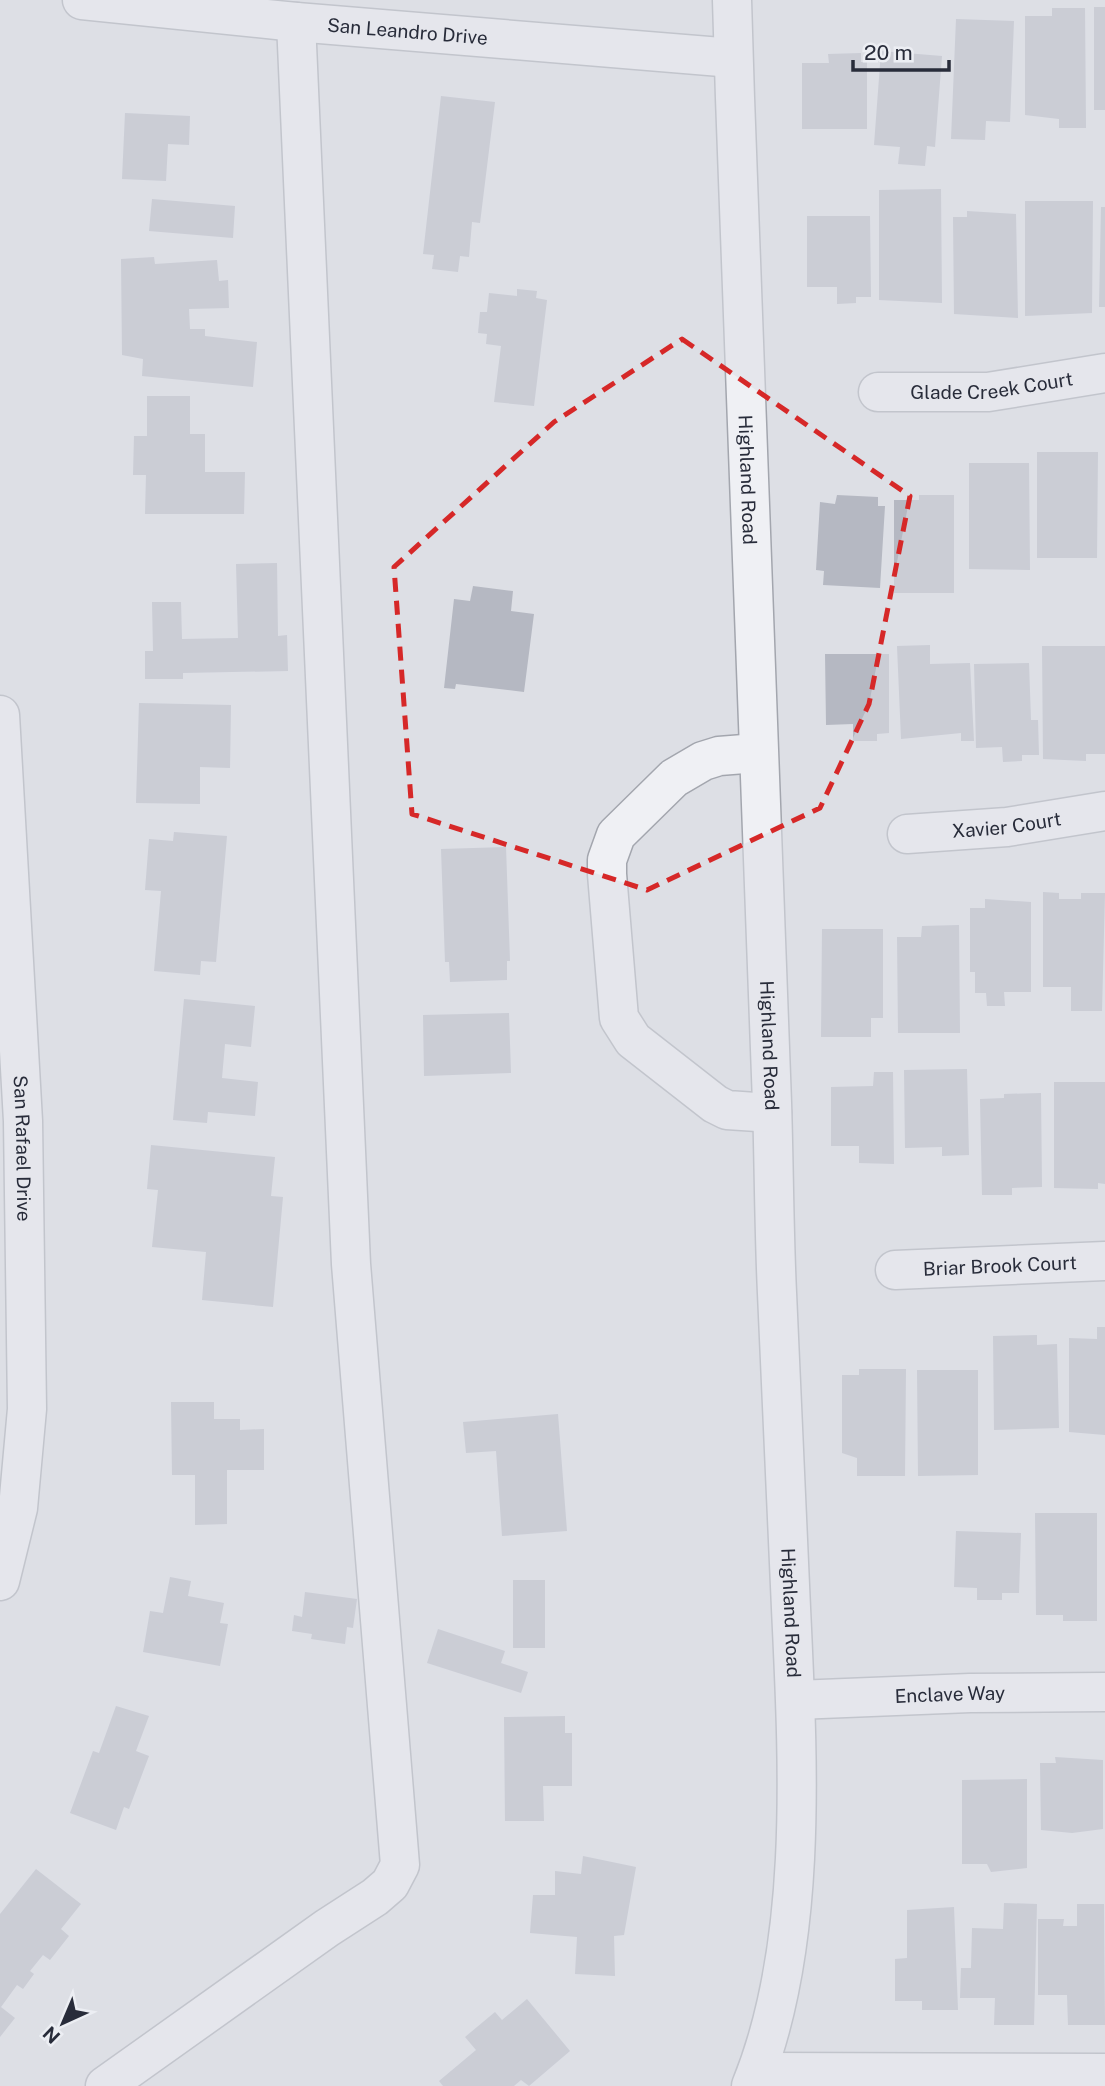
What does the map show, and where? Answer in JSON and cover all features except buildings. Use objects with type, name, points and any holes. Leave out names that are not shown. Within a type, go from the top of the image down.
[{"type":"street","name":"San Leandro Drive","points":[[82,0],[296,22],[733,58]]},
{"type":"street","name":"Highland Road","points":[[732,0],[777,1299],[796,1700],[796,1833],[789,1926],[779,1995],[754,2079]]},
{"type":"street","points":[[105,2086],[327,1928],[375,1897],[390,1884],[400,1865],[351,1264],[296,22]]},
{"type":"street","name":"Glade Creek Court","points":[[878,392],[988,392],[1105,373]]},
{"type":"street","name":"San Rafael Drive","points":[[0,715],[7,951],[23,1121],[13,1308],[27,1409],[18,1508],[0,1581]]},
{"type":"street","points":[[757,753],[711,759],[674,778],[616,835],[610,847],[607,874],[619,1018],[624,1029],[633,1040],[715,1104],[727,1110],[772,1113]]},
{"type":"street","name":"Xavier Court","points":[[907,834],[1006,827],[1105,811]]},
{"type":"street","name":"Briar Brook Court","points":[[895,1270],[1105,1261]]},
{"type":"street","name":"Enclave Way","points":[[796,1700],[970,1693],[1105,1692]]},
{"type":"street","points":[[754,2079],[1011,2080],[1105,2073]]},
{"type":"highlighted area","points":[[682,339],[910,496],[869,704],[820,808],[647,890],[412,814],[394,567],[554,422]]}]
